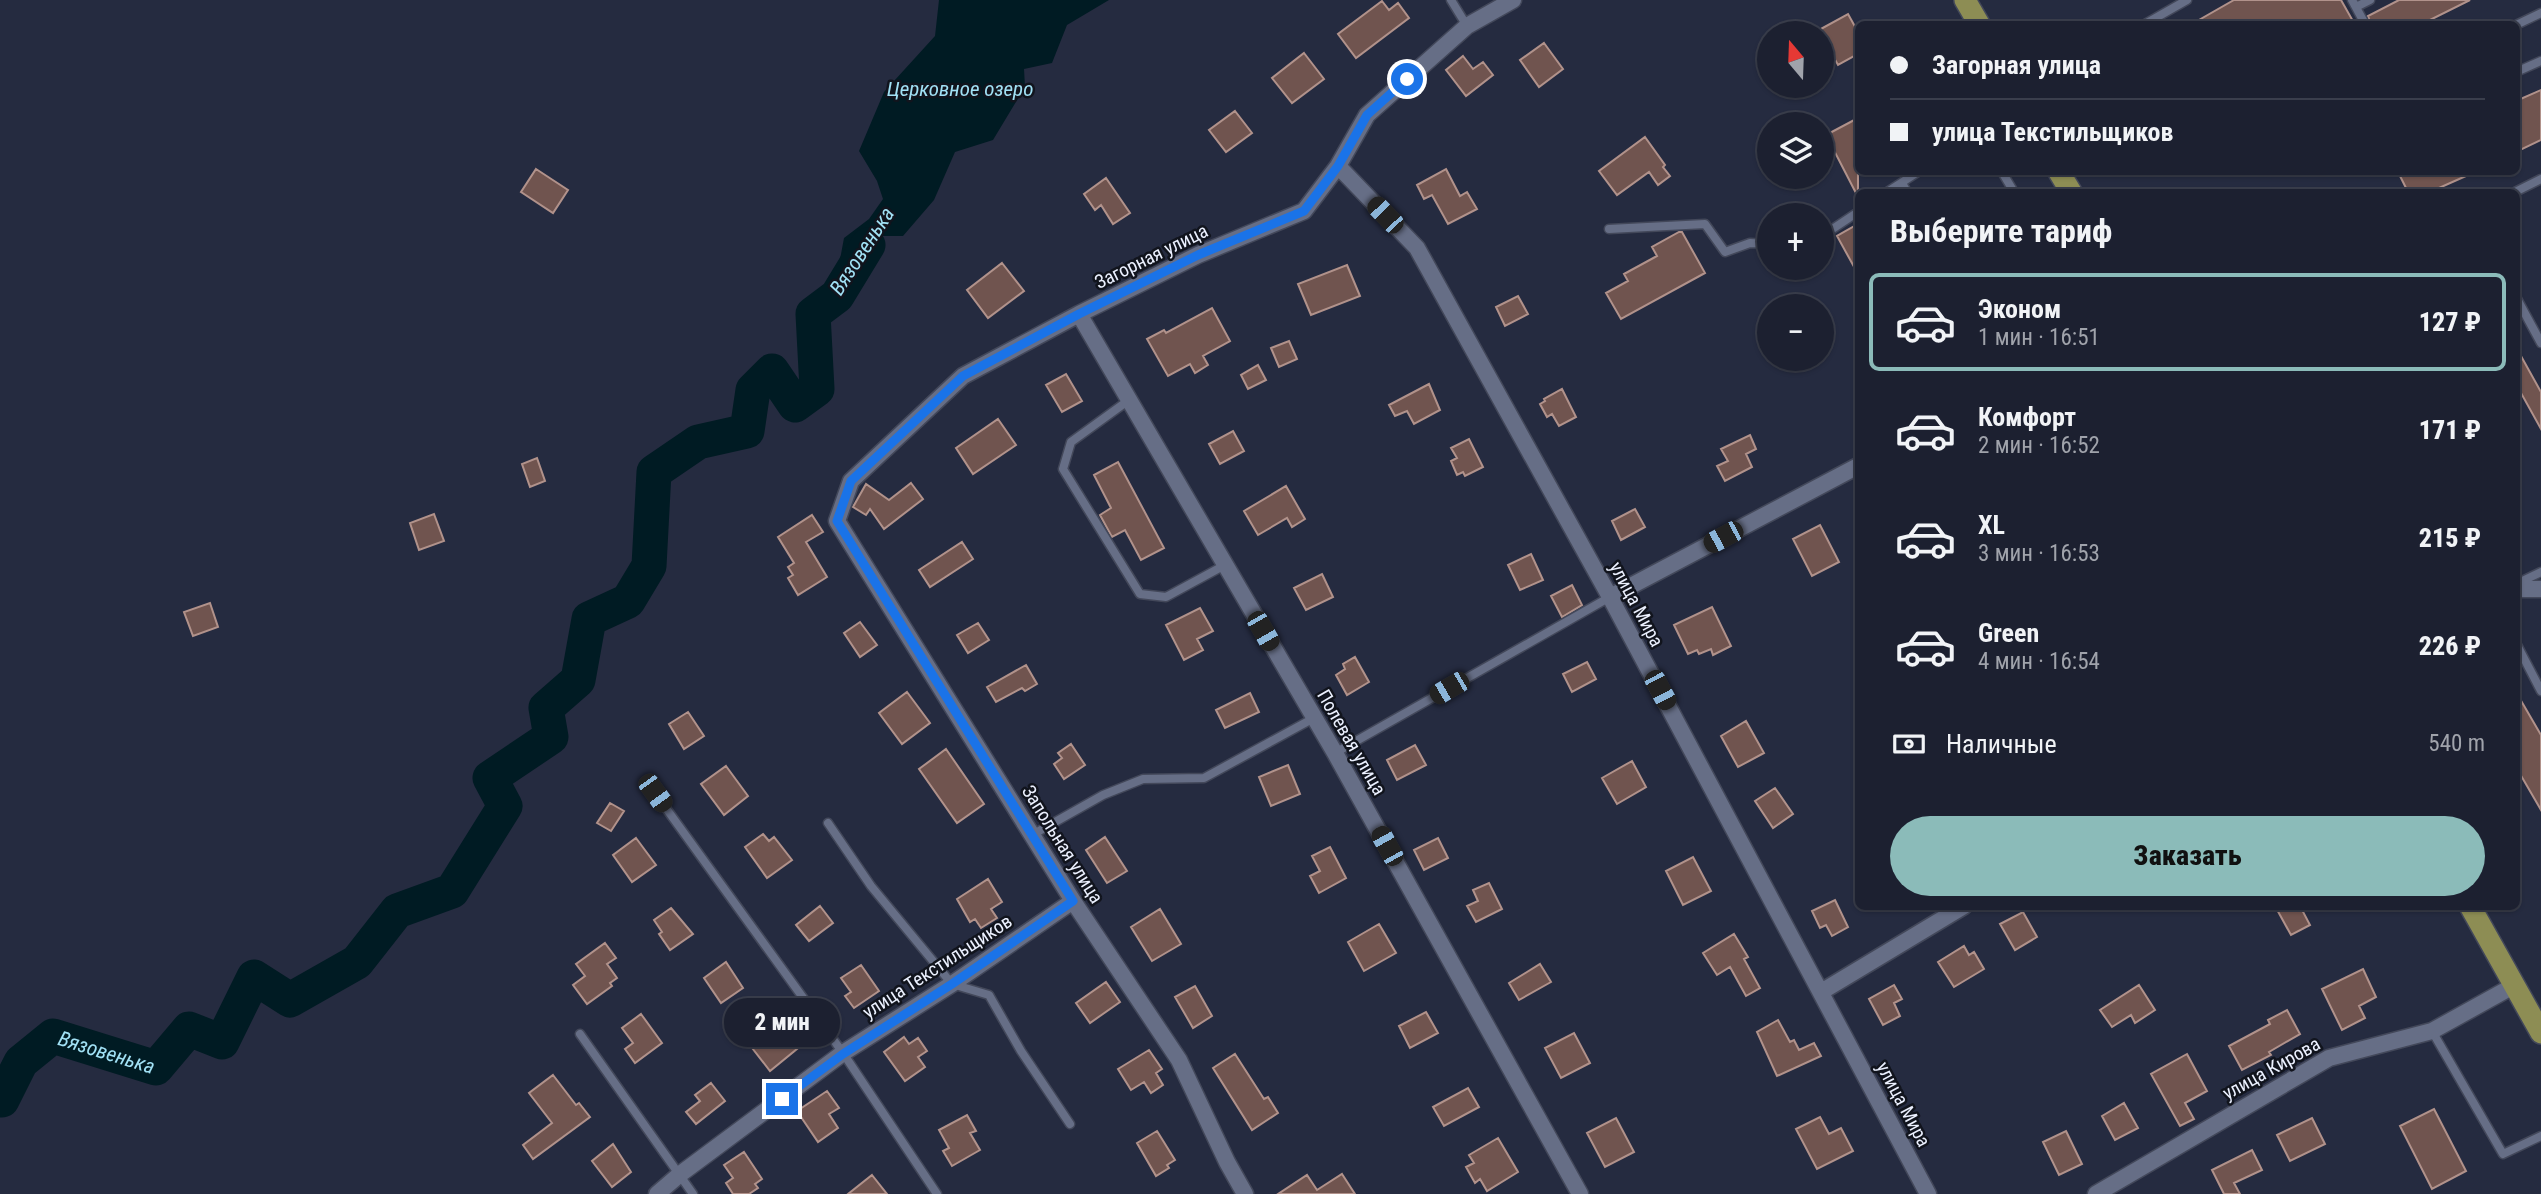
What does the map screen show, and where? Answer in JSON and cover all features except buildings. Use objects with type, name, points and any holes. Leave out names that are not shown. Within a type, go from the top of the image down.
[{"type":"main road","points":[[1965,0],[1977,21]]},
{"type":"main road","points":[[2472,910],[2541,1033]]},
{"type":"street","name":"Загорная улица","points":[[837,521],[851,481],[963,376],[1198,255],[1304,211],[1338,166],[1367,115],[1467,26],[1513,0]]},
{"type":"street","name":"улица Мира","points":[[1338,166],[1417,248],[1610,597],[1928,1194]]},
{"type":"street","name":"Полевая улица","points":[[1079,314],[1335,753],[1580,1194]]},
{"type":"street","points":[[1610,597],[1855,468]]},
{"type":"street","name":"Запольная улица","points":[[837,521],[1073,901],[1179,1060],[1245,1194]]},
{"type":"street","points":[[2520,587],[2541,589]]},
{"type":"street","name":"улица Текстильщиков","points":[[657,1194],[680,1174],[843,1054],[1073,901]]},
{"type":"street","points":[[1821,992],[1958,910]]},
{"type":"street","name":"улица Кирова","points":[[2096,1194],[2329,1058],[2432,1031],[2515,985]]},
{"type":"lane","points":[[1451,0],[1467,26]]},
{"type":"lane","points":[[2150,21],[2187,0]]},
{"type":"lane","points":[[2363,21],[2354,4],[2370,0]]},
{"type":"lane","points":[[2520,22],[2541,13]]},
{"type":"lane","points":[[2520,70],[2541,61]]},
{"type":"lane","points":[[1892,189],[1914,175]]},
{"type":"lane","points":[[2520,190],[2541,179]]},
{"type":"lane","points":[[1902,183],[1905,189]]},
{"type":"lane","points":[[1834,228],[1855,214]]},
{"type":"lane","points":[[1609,229],[1705,224],[1726,252],[1750,243],[1757,243]]},
{"type":"lane","points":[[2520,304],[2541,343]]},
{"type":"lane","points":[[1129,400],[1071,442],[1063,470],[1140,594],[1166,597],[1225,565]]},
{"type":"lane","points":[[2520,585],[2541,572]]},
{"type":"lane","points":[[1335,753],[1610,597]]},
{"type":"lane","points":[[2520,651],[2541,691]]},
{"type":"lane","points":[[1032,835],[1103,795],[1143,779],[1204,778],[1314,718]]},
{"type":"lane","points":[[655,793],[843,1054],[937,1194]]},
{"type":"lane","points":[[828,823],[871,886],[952,984],[989,995],[1021,1051],[1070,1124]]},
{"type":"lane","points":[[2432,1031],[2503,1154],[2541,1136]]},
{"type":"lane","points":[[580,1034],[693,1194]]},
{"type":"water","name":"Церковное озеро","points":[[939,0],[1109,0],[1067,25],[1052,63],[1024,69],[1025,87],[993,140],[955,152],[934,200],[903,236],[882,236],[849,290],[836,281],[844,238],[869,219],[883,199],[877,181],[859,151],[884,92],[935,36]]},
{"type":"waterway","name":"Вязовенька","points":[[0,1099],[2,1100],[21,1062],[53,1036],[156,1068],[189,1029],[222,1042],[254,977],[290,1000],[357,962],[397,911],[452,891],[505,806],[490,778],[551,737],[546,708],[578,680],[589,619],[628,601],[649,566],[654,472],[698,442],[747,431],[753,390],[772,371],[795,405],[817,389],[813,314],[837,296],[868,245]]},
{"type":"waterway","name":"Вязовенька","points":[[0,1107],[2,1100]]},
{"type":"route","points":[[782,1099],[843,1054],[1073,901],[837,521],[851,481],[963,376],[1198,255],[1304,211],[1338,166],[1367,115],[1407,79]]}]
